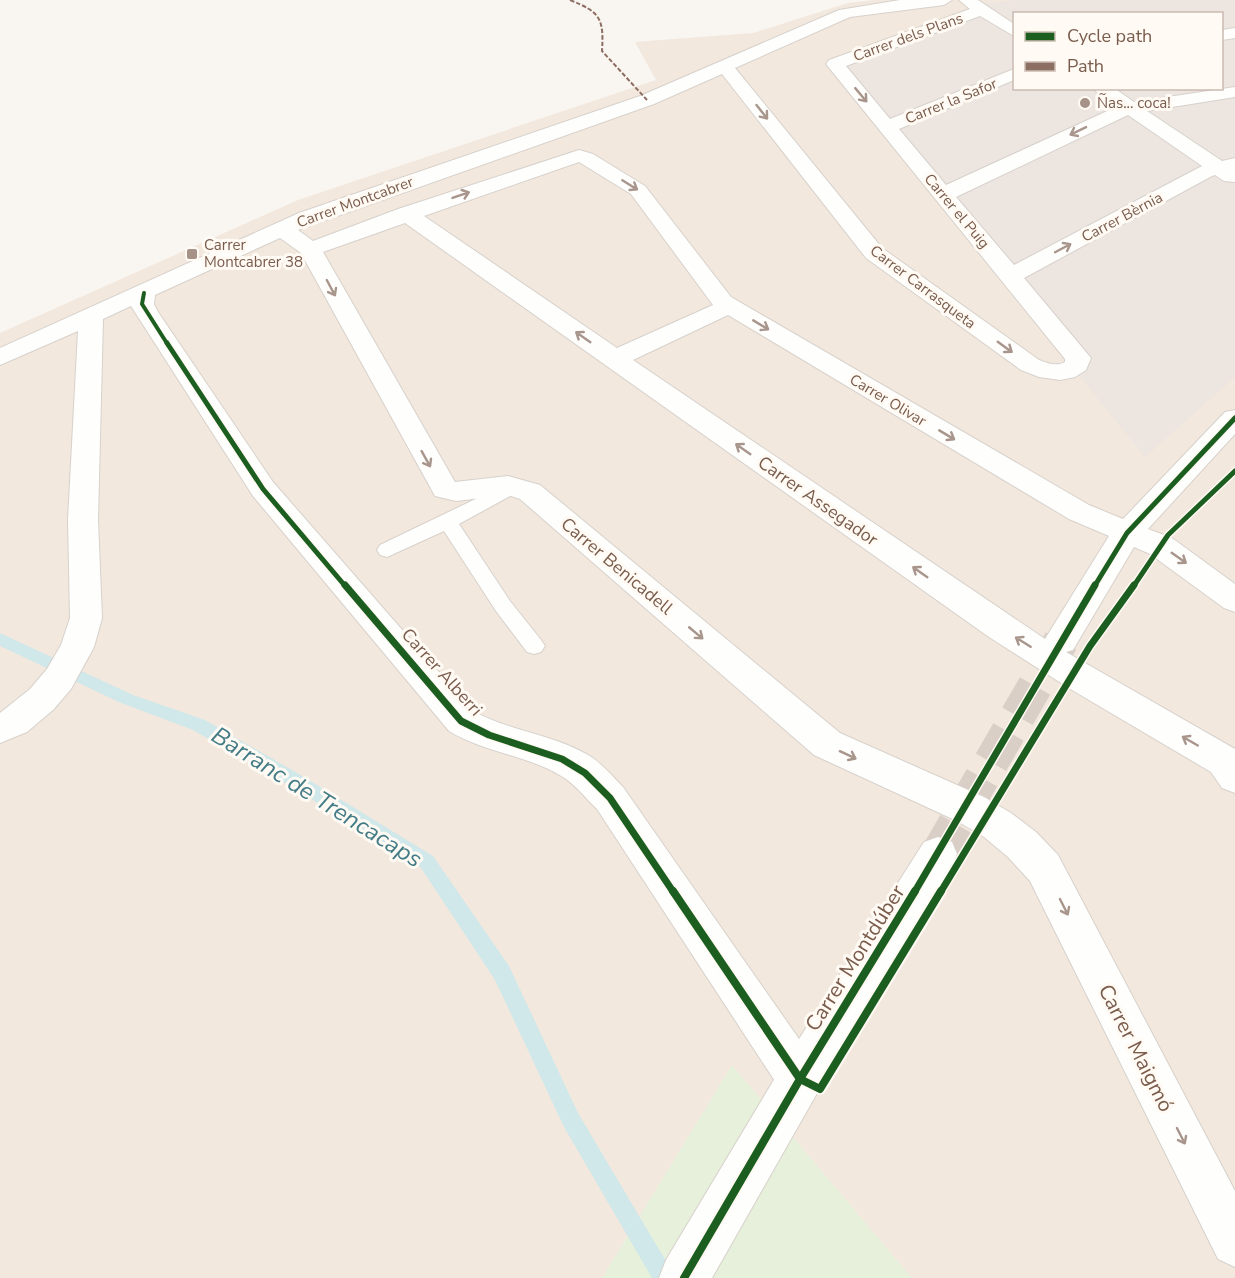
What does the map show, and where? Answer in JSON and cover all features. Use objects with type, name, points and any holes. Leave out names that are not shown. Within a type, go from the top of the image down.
[{"type":"street","name":"Carrer Montcabrer","points":[[0,357],[281,229],[647,100],[845,13],[945,0]]},
{"type":"street","points":[[975,5],[1013,31]]},
{"type":"street","name":"Carrer dels Plans","points":[[835,64],[975,5]]},
{"type":"street","name":"Carrer el Puig","points":[[835,64],[1078,358]]},
{"type":"street","name":"Carrer Carrasqueta","points":[[725,66],[874,253],[1030,365],[1045,372],[1059,374],[1077,365],[1078,358]]},
{"type":"street","name":"Carrer la Safor","points":[[887,127],[1013,75]]},
{"type":"street","points":[[1104,90],[1229,170]]},
{"type":"street","points":[[944,195],[1113,114],[1130,108],[1235,92]]},
{"type":"street","name":"Carrer Montcabrer","points":[[310,249],[579,156]]},
{"type":"street","name":"Carrer Olivar","points":[[579,156],[638,190],[717,297],[729,306],[1079,513],[1161,546],[1235,600]]},
{"type":"street","name":"Carrer Bèrnia","points":[[1011,276],[1229,170]]},
{"type":"street","name":"Carrer Assegador","points":[[406,214],[1001,628],[1084,680],[1231,766]]},
{"type":"street","points":[[281,229],[310,249],[441,485],[450,491],[461,492],[500,484],[515,486]]},
{"type":"street","name":"Carrer Alberri","points":[[144,293],[142,304],[146,312],[263,489],[461,721],[488,737],[578,767],[610,798],[800,1079]]},
{"type":"street","points":[[615,360],[729,306]]},
{"type":"street","points":[[0,728],[15,722],[42,699],[59,679],[77,647],[86,618],[83,520],[91,316]]},
{"type":"street","points":[[1061,641],[1127,533],[1235,418]]},
{"type":"street","name":"Carrer Benicadell","points":[[515,486],[534,495],[827,744],[846,755],[967,805],[1013,837],[1035,856]]},
{"type":"street","name":"Carrer Montdúber","points":[[684,1278],[800,1079],[938,855]]},
{"type":"street","name":"Carrer Maigmó","points":[[1035,856],[1050,878],[1235,1242]]},
{"type":"lane","points":[[387,550],[448,522],[515,486]]},
{"type":"lane","points":[[448,522],[503,606],[534,646]]},
{"type":"shaded area","points":[[873,0],[1235,0],[1235,1278],[0,1278],[0,333],[298,200],[656,80],[635,42],[753,33],[848,3]]},
{"type":"shaded area","points":[[1016,0],[1235,0],[1235,377],[1145,457],[826,63],[984,4]]},
{"type":"green space","points":[[732,1065],[912,1278],[602,1278]]},
{"type":"waterway","name":"Barranc de Trencacaps","points":[[0,639],[127,699],[199,725],[298,782],[427,862],[502,973],[571,1120],[665,1278]]},
{"type":"tunnel","points":[[938,854],[1061,641]]},
{"type":"marked path","points":[[570,0],[600,17],[603,30],[602,51],[647,100]]},
{"type":"cycle path","points":[[144,293],[142,304],[146,312],[263,489],[461,721],[489,735],[548,753],[576,766],[610,798],[800,1079]]},
{"type":"cycle path","points":[[684,1278],[800,1079],[938,854],[1061,641],[1127,533],[1235,418]]},
{"type":"cycle path","points":[[800,1079],[820,1089],[1090,646],[1115,614],[1168,535],[1235,471]]},
{"type":"place","name":"Ñas... coca!","points":[[1085,103]]},
{"type":"place","name":"Carrer Montcabrer 38","points":[[192,254]]}]
